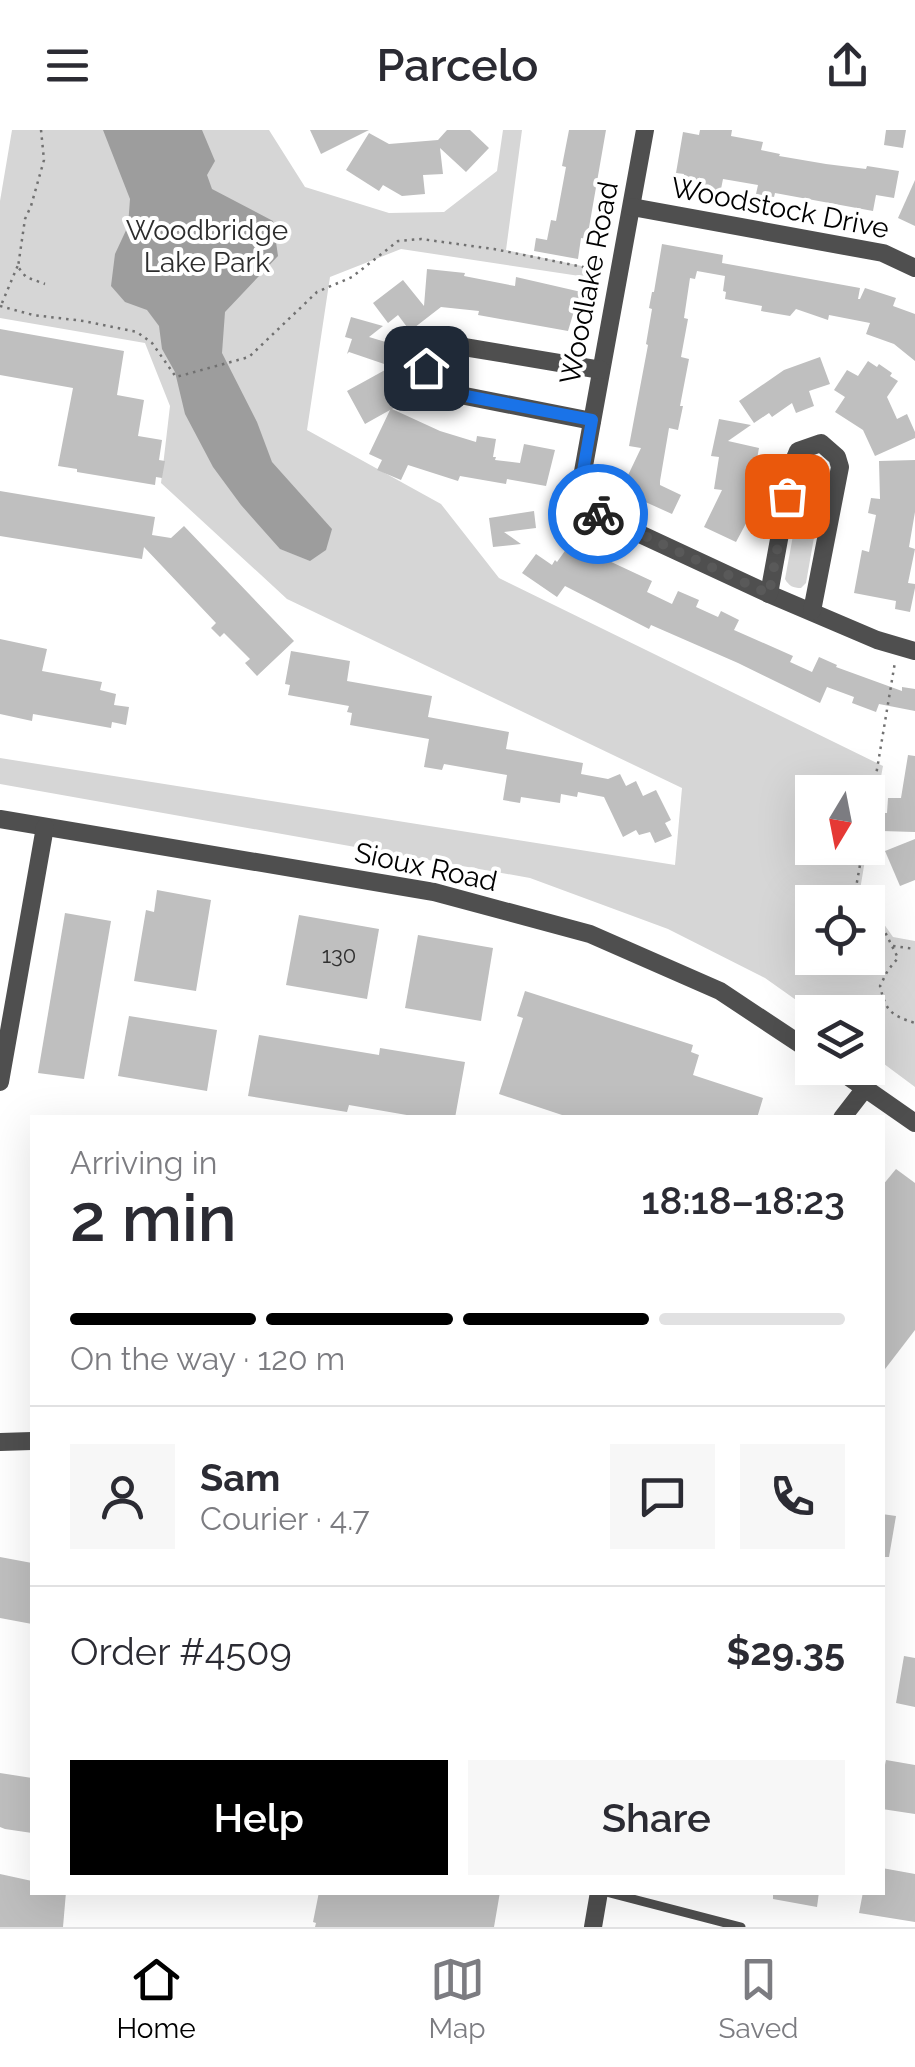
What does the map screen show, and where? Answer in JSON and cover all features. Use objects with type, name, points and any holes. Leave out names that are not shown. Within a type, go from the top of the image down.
[{"type":"street","name":"Woodlake Road","points":[[645,130],[580,488],[585,501],[599,516],[769,594],[877,640],[915,650]]},
{"type":"street","name":"Woodstock Drive","points":[[632,206],[883,253],[915,268]]},
{"type":"street","points":[[592,420],[445,392],[428,384],[426,368],[447,346],[601,370]]},
{"type":"street","points":[[769,594],[792,463],[798,451],[821,443],[836,456],[840,467],[812,612]]},
{"type":"street","name":"Sioux Road","points":[[0,819],[434,892],[590,934],[720,991],[795,1041]]},
{"type":"street","points":[[0,1082],[44,827]]},
{"type":"street","points":[[863,1085],[915,1123]]},
{"type":"street","points":[[844,1115],[866,1087]]},
{"type":"street","points":[[0,1442],[30,1442]]},
{"type":"street","points":[[593,1927],[601,1895]]},
{"type":"lane","points":[[614,1895],[741,1927]]},
{"type":"path","points":[[40,130],[44,160],[25,219],[18,263],[0,306],[137,332],[152,344],[176,377],[249,356],[317,292],[352,277],[398,241],[420,238],[494,248],[619,274]]},
{"type":"path","points":[[18,263],[21,274],[45,284]]},
{"type":"path","points":[[876,775],[896,659]]},
{"type":"path","points":[[885,935],[898,958],[888,970],[881,992],[891,1014],[915,1023]]},
{"type":"path","points":[[892,946],[915,949]]},
{"type":"green space","name":"Woodbridge Lake Park","points":[[12,130],[269,130],[305,187],[389,213],[444,212],[497,171],[503,130],[522,130],[506,250],[596,269],[593,278],[401,249],[330,277],[307,430],[441,504],[499,578],[883,766],[881,775],[795,775],[795,865],[864,865],[861,885],[795,885],[795,975],[885,975],[885,926],[893,937],[915,941],[915,1087],[885,1065],[885,995],[795,995],[795,999],[765,978],[668,929],[530,878],[0,784],[0,758],[675,865],[682,788],[287,599],[161,483],[170,406],[145,343],[0,318],[0,201]]},
{"type":"green space","points":[[811,459],[823,462],[826,469],[806,583],[798,588],[785,579],[806,465]]},
{"type":"shaded area","points":[[103,130],[202,130],[215,161],[207,175],[212,189],[273,221],[278,256],[225,312],[222,353],[257,422],[272,462],[332,529],[326,550],[310,561],[280,549],[213,467],[185,414],[175,372],[162,349],[159,326],[147,310],[125,302],[111,286],[115,254],[128,226],[130,199]]},
{"type":"building","points":[[310,130],[369,130],[321,154]]},
{"type":"building","points":[[447,130],[470,130],[489,148],[466,172],[440,148],[443,174],[423,175],[425,194],[402,196],[383,185],[379,191],[346,170],[369,133],[389,144],[438,140]]},
{"type":"building","points":[[569,130],[606,130],[587,239],[581,238],[578,259],[534,251],[536,238],[547,240],[551,220],[556,221]]},
{"type":"building","points":[[700,130],[732,130],[731,136],[763,142],[761,150],[779,156],[899,171],[894,198],[876,195],[873,211],[775,193],[774,197],[756,194],[758,185],[723,179],[720,194],[682,187],[684,174],[676,173],[683,132],[699,135]]},
{"type":"building","points":[[886,130],[906,130],[903,148],[884,145]]},
{"type":"building","points":[[915,180],[915,226],[898,218]]},
{"type":"building","points":[[662,244],[723,255],[722,263],[860,288],[858,299],[865,288],[896,298],[893,306],[915,314],[915,361],[894,344],[866,334],[870,323],[829,315],[828,320],[796,309],[790,316],[761,311],[762,306],[725,299],[725,276],[697,271],[695,279],[690,278],[684,318],[688,319],[681,357],[689,359],[683,406],[678,430],[669,428],[660,481],[660,485],[681,495],[672,514],[640,502],[621,490],[641,448],[629,446]]},
{"type":"building","points":[[427,269],[465,273],[464,276],[515,286],[516,277],[590,294],[586,313],[574,311],[568,331],[478,315],[479,311],[441,307],[410,331],[398,315],[388,323],[373,303],[403,280],[424,306]]},
{"type":"building","points":[[351,317],[383,326],[369,337],[399,346],[393,367],[347,354],[352,339],[345,337]]},
{"type":"building","points":[[0,329],[124,351],[117,395],[144,400],[138,436],[162,440],[162,478],[156,477],[155,485],[58,466],[73,388],[0,375]]},
{"type":"building","points":[[820,357],[830,384],[809,391],[814,406],[796,413],[792,403],[772,417],[769,413],[754,423],[739,401],[784,370]]},
{"type":"building","points":[[868,361],[877,367],[879,364],[898,381],[887,397],[897,419],[907,414],[915,432],[915,438],[875,456],[863,430],[835,412],[845,397],[834,390],[847,370],[858,376]]},
{"type":"building","points":[[385,370],[404,402],[392,409],[476,442],[477,436],[496,439],[495,460],[520,463],[524,444],[555,450],[546,486],[460,476],[458,481],[408,465],[401,480],[377,470],[382,460],[369,454],[390,410],[365,424],[347,391]]},
{"type":"building","points":[[719,419],[751,425],[728,441],[759,448],[747,512],[751,514],[736,542],[704,527],[722,490],[714,489],[719,457],[711,456]]},
{"type":"building","points":[[915,460],[915,512],[909,547],[915,549],[908,583],[915,584],[915,588],[910,612],[895,609],[896,601],[854,593],[862,550],[869,552],[876,515],[868,513],[871,498],[880,499],[879,461]]},
{"type":"building","points":[[0,491],[155,517],[152,535],[171,538],[184,526],[294,641],[257,676],[245,663],[250,659],[224,633],[220,637],[211,628],[216,623],[144,547],[142,559],[0,536]]},
{"type":"building","points":[[534,511],[536,528],[504,532],[521,544],[493,547],[489,518]]},
{"type":"building","points":[[567,548],[587,562],[592,553],[652,581],[647,592],[672,604],[678,591],[699,600],[696,607],[718,617],[721,611],[739,620],[734,630],[793,656],[790,662],[812,672],[819,657],[902,691],[902,687],[915,689],[915,711],[879,704],[876,712],[852,703],[854,697],[827,687],[820,703],[651,625],[649,629],[565,586],[557,597],[522,573],[536,554],[552,565]]},
{"type":"building","points":[[0,639],[47,649],[42,671],[102,682],[100,690],[116,694],[114,705],[129,707],[126,725],[112,722],[111,728],[33,714],[32,721],[0,714]]},
{"type":"building","points":[[291,651],[350,661],[347,681],[432,696],[428,717],[509,732],[506,749],[583,763],[581,774],[608,779],[620,774],[626,786],[636,781],[643,796],[656,790],[671,820],[665,823],[672,836],[655,843],[650,832],[639,835],[636,830],[623,837],[604,797],[578,792],[577,797],[561,794],[560,803],[521,797],[520,803],[503,800],[507,775],[444,764],[442,770],[424,767],[429,739],[350,725],[349,706],[288,695],[290,685],[285,684]]},
{"type":"building","points":[[908,755],[915,756],[915,832],[885,831],[888,798],[901,798]]},
{"type":"building","points":[[915,839],[915,880],[900,886],[885,851]]},
{"type":"building","points":[[157,890],[211,900],[196,991],[134,981],[146,910],[154,912]]},
{"type":"building","points":[[65,913],[111,921],[84,1079],[38,1073]]},
{"type":"building","points":[[299,915],[379,929],[367,999],[286,985]]},
{"type":"building","points":[[418,935],[493,948],[481,1021],[405,1008]]},
{"type":"building","points":[[525,991],[693,1045],[691,1052],[699,1055],[693,1075],[763,1098],[758,1115],[562,1115],[499,1094],[523,1018],[517,1016]]},
{"type":"building","points":[[129,1016],[217,1030],[207,1091],[118,1076]]},
{"type":"building","points":[[259,1035],[379,1055],[380,1048],[465,1062],[456,1115],[407,1115],[349,1105],[347,1112],[248,1096]]},
{"type":"building","points":[[896,1169],[915,1183],[915,1330],[885,1369],[885,1182]]},
{"type":"building","points":[[885,1514],[896,1516],[889,1557],[885,1557]]},
{"type":"building","points":[[0,1557],[30,1563],[30,1624],[0,1618]]},
{"type":"building","points":[[904,1656],[915,1658],[915,1707],[896,1703]]},
{"type":"building","points":[[886,1760],[915,1765],[915,1814],[885,1809]]},
{"type":"building","points":[[0,1773],[30,1778],[30,1833],[0,1827]]},
{"type":"building","points":[[885,1869],[915,1874],[915,1922],[859,1913],[862,1895],[885,1895]]},
{"type":"building","points":[[0,1874],[30,1881],[30,1895],[66,1895],[63,1927],[0,1927]]},
{"type":"building","points":[[318,1895],[499,1895],[494,1927],[315,1927]]},
{"type":"building","points":[[773,1895],[819,1895],[817,1907],[773,1899]]},
{"type":"way so far","points":[[598,514],[769,594],[787,496]]},
{"type":"route","points":[[426,368],[428,384],[445,392],[592,420],[580,488],[585,501],[598,514]]}]
